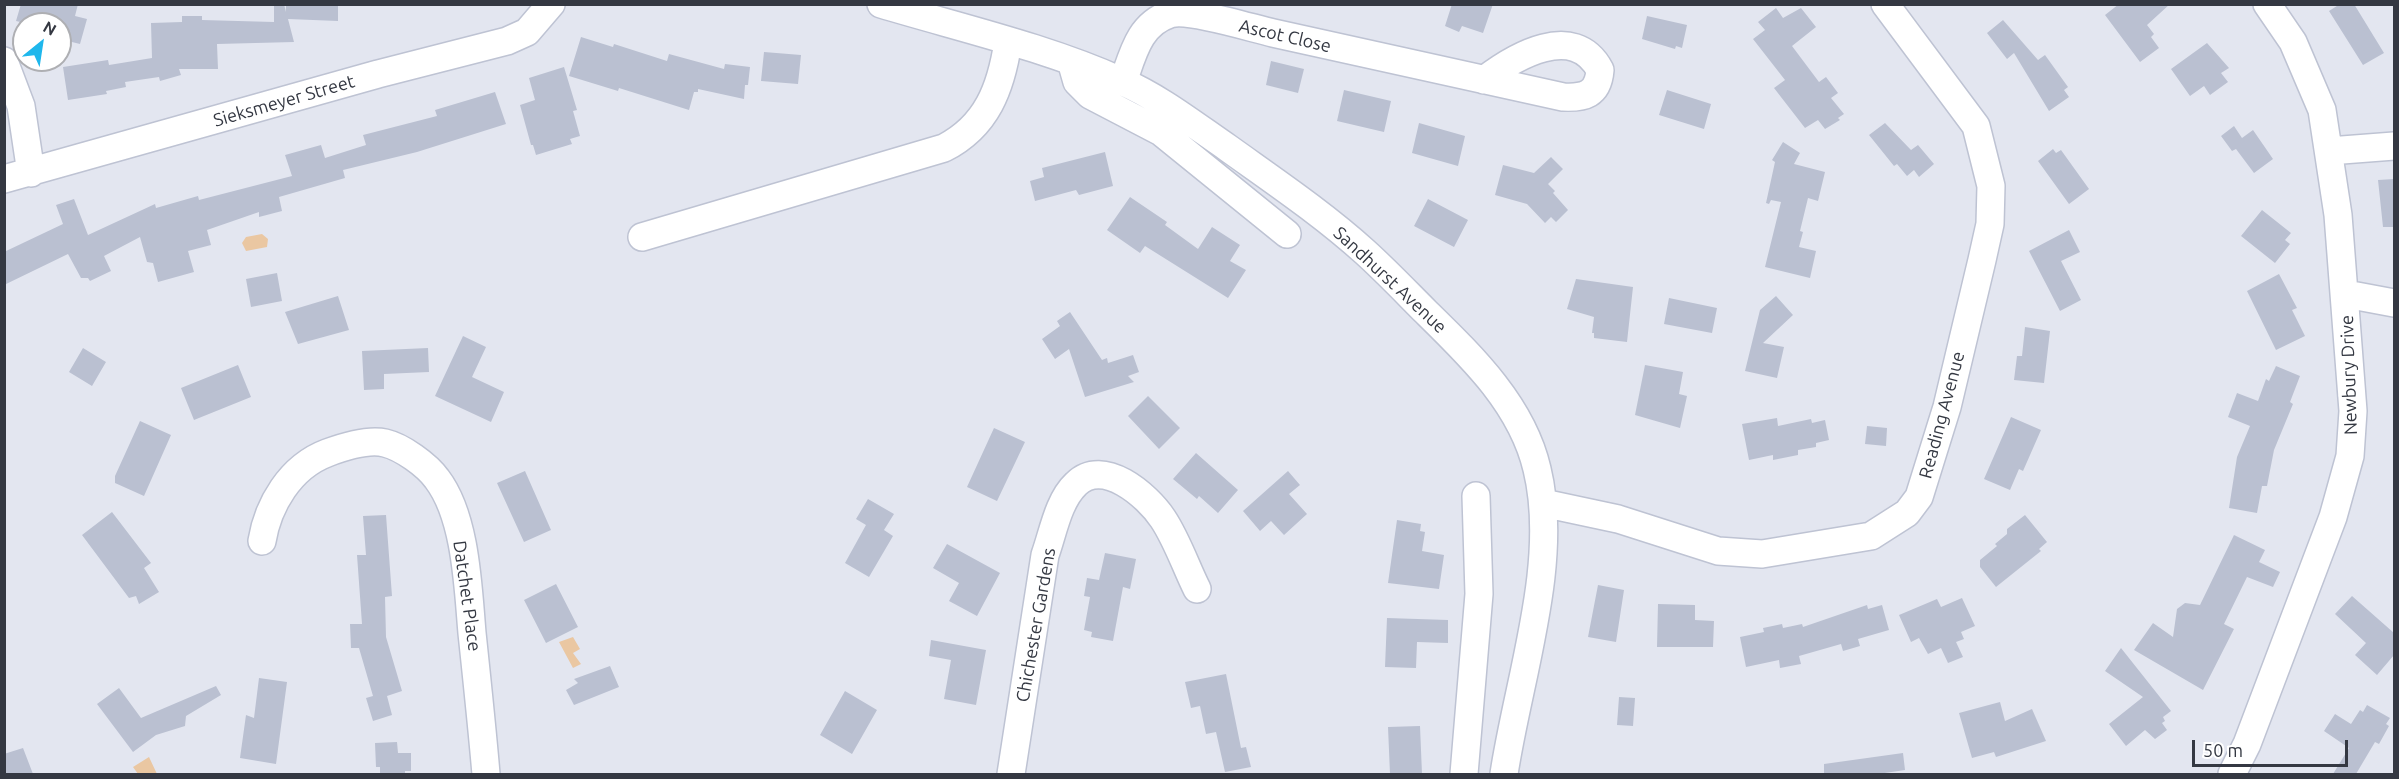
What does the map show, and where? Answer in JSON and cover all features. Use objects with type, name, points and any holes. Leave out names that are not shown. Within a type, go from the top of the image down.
[{"type":"street","name":"Sieksmeyer Street","points":[[4,179],[378,74],[507,41],[527,32],[551,4]]},
{"type":"street","name":"Sandhurst Avenue","points":[[881,4],[1071,61],[1123,82],[1165,104],[1263,173],[1364,250],[1475,362],[1517,417],[1537,467],[1543,503],[1544,531],[1539,583],[1504,774]]},
{"type":"street","name":"Reading Avenue","points":[[1543,503],[1618,519],[1718,550],[1762,554],[1871,536],[1907,513],[1919,497],[1947,407],[1982,260],[1990,224],[1991,186],[1977,126],[1885,4]]},
{"type":"street","name":"Newbury Drive","points":[[2232,774],[2247,744],[2333,517],[2350,456],[2353,411],[2346,294],[2322,110],[2293,42],[2267,4]]},
{"type":"street","name":"Ascot Close","points":[[1123,82],[1141,36],[1150,23],[1173,13],[1198,15],[1484,80]]},
{"type":"street","points":[[642,237],[953,144],[975,126],[993,101],[1003,73],[1008,42]]},
{"type":"street","points":[[4,61],[21,106],[31,173]]},
{"type":"street","points":[[1071,61],[1077,82],[1090,95],[1161,132],[1287,234]]},
{"type":"street","points":[[2329,151],[2394,146]]},
{"type":"street","points":[[2346,294],[2394,303]]},
{"type":"street","name":"Datchet Place","points":[[262,541],[274,501],[297,472],[324,454],[355,444],[384,443],[417,460],[438,479],[452,510],[465,557],[486,774]]},
{"type":"street","name":"Chichester Gardens","points":[[1011,774],[1045,555],[1056,521],[1076,483],[1090,475],[1102,474],[1118,480],[1148,502],[1163,519],[1197,589]]},
{"type":"street","points":[[1464,774],[1479,594],[1476,496]]},
{"type":"shaded area","points":[[262,234],[268,239],[267,247],[246,251],[242,243],[246,237]]},
{"type":"shaded area","points":[[573,637],[580,649],[573,653],[581,664],[573,668],[559,642]]},
{"type":"shaded area","points":[[149,757],[157,774],[138,774],[133,767]]},
{"type":"building","points":[[21,4],[78,4],[75,16],[87,19],[80,44],[72,42],[72,12],[19,12]]},
{"type":"building","points":[[274,4],[284,4],[286,12],[286,4],[338,4],[338,21],[288,19],[294,42],[217,44],[218,69],[179,69],[181,75],[160,81],[159,77],[125,82],[126,87],[106,91],[107,94],[68,100],[64,72],[72,72],[72,66],[108,60],[109,65],[152,58],[151,23],[182,22],[182,16],[202,16],[202,20],[274,22]]},
{"type":"building","points":[[1452,4],[1493,4],[1483,33],[1462,26],[1459,32],[1445,26]]},
{"type":"building","points":[[2119,4],[2170,4],[2147,25],[2154,34],[2151,37],[2159,48],[2140,62],[2105,15]]},
{"type":"building","points":[[2340,4],[2354,4],[2384,53],[2363,65],[2329,11]]},
{"type":"building","points":[[1776,8],[1783,18],[1801,8],[1816,27],[1792,46],[1819,82],[1826,77],[1838,93],[1831,98],[1844,114],[1838,118],[1840,120],[1825,129],[1818,120],[1805,128],[1774,88],[1785,80],[1753,39],[1765,30],[1758,22]]},
{"type":"building","points":[[1647,16],[1687,25],[1682,48],[1676,46],[1675,49],[1642,39]]},
{"type":"building","points":[[2003,20],[2038,60],[2045,55],[2068,87],[2064,90],[2069,97],[2049,111],[2014,53],[2007,59],[1987,33]]},
{"type":"building","points":[[581,37],[613,47],[614,44],[667,61],[669,54],[724,69],[725,64],[750,67],[744,99],[698,89],[698,92],[694,92],[689,110],[619,88],[618,91],[569,76]]},
{"type":"building","points":[[2207,43],[2229,68],[2221,73],[2228,82],[2210,95],[2204,86],[2190,96],[2171,69]]},
{"type":"building","points":[[764,52],[801,55],[798,84],[761,81]]},
{"type":"building","points":[[1271,61],[1304,69],[1298,93],[1266,85]]},
{"type":"building","points":[[564,67],[577,110],[573,111],[580,136],[570,139],[572,144],[536,155],[520,105],[535,100],[529,78]]},
{"type":"building","points":[[1344,90],[1391,101],[1384,132],[1337,121]]},
{"type":"building","points":[[1667,90],[1711,104],[1704,129],[1659,115]]},
{"type":"building","points":[[495,92],[506,124],[417,152],[343,170],[345,178],[279,197],[282,211],[259,217],[259,212],[207,230],[211,245],[188,251],[194,272],[158,282],[153,263],[147,262],[140,237],[104,256],[111,271],[90,281],[88,278],[81,278],[68,254],[4,285],[4,252],[63,224],[56,205],[74,199],[88,235],[155,204],[156,208],[198,196],[199,200],[292,176],[285,155],[321,145],[325,158],[366,145],[363,135],[437,116],[435,110]]},
{"type":"building","points":[[1419,123],[1465,136],[1458,166],[1412,153]]},
{"type":"building","points":[[1885,123],[1911,150],[1918,145],[1934,164],[1919,177],[1914,170],[1907,176],[1897,164],[1894,166],[1869,135]]},
{"type":"building","points":[[2234,126],[2242,138],[2253,130],[2273,159],[2254,173],[2236,149],[2232,151],[2221,136]]},
{"type":"building","points":[[1783,142],[1800,153],[1794,164],[1825,172],[1818,201],[1808,198],[1800,231],[1803,232],[1799,247],[1816,251],[1810,278],[1765,267],[1781,202],[1771,200],[1769,204],[1766,203],[1775,162],[1772,160]]},
{"type":"building","points":[[2053,149],[2056,153],[2061,150],[2089,189],[2069,204],[2038,161]]},
{"type":"building","points":[[1105,152],[1113,186],[1079,195],[1076,190],[1035,201],[1030,181],[1044,177],[1042,168]]},
{"type":"building","points":[[1551,157],[1563,169],[1548,184],[1568,210],[1556,222],[1551,217],[1545,223],[1527,204],[1495,195],[1503,165],[1534,173]]},
{"type":"building","points":[[2394,179],[2394,227],[2383,227],[2378,180]]},
{"type":"building","points":[[1130,197],[1167,222],[1165,225],[1198,249],[1212,227],[1240,245],[1230,261],[1246,270],[1228,298],[1145,246],[1140,253],[1107,230]]},
{"type":"building","points":[[1428,199],[1468,220],[1454,247],[1414,226]]},
{"type":"building","points":[[2262,210],[2291,233],[2285,240],[2290,244],[2275,263],[2241,236]]},
{"type":"building","points":[[2069,230],[2080,252],[2061,261],[2081,300],[2060,311],[2029,251]]},
{"type":"building","points":[[277,273],[282,301],[251,307],[246,279]]},
{"type":"building","points":[[2279,274],[2297,308],[2292,310],[2305,336],[2276,350],[2247,291]]},
{"type":"building","points":[[1576,279],[1633,287],[1627,342],[1594,338],[1594,333],[1592,333],[1594,317],[1567,309]]},
{"type":"building","points":[[338,296],[349,330],[298,344],[285,312]]},
{"type":"building","points":[[1776,296],[1793,315],[1763,343],[1784,347],[1777,378],[1745,371],[1760,310]]},
{"type":"building","points":[[1669,298],[1717,308],[1712,333],[1664,324]]},
{"type":"building","points":[[1070,312],[1102,360],[1107,358],[1108,363],[1133,355],[1139,372],[1128,376],[1134,382],[1085,397],[1069,349],[1055,359],[1042,339],[1060,326],[1057,321]]},
{"type":"building","points":[[2025,327],[2050,331],[2044,383],[2014,380],[2017,356],[2022,356]]},
{"type":"building","points":[[463,336],[486,347],[472,377],[504,392],[491,422],[435,396]]},
{"type":"building","points":[[83,348],[106,362],[92,386],[69,372]]},
{"type":"building","points":[[428,348],[429,372],[384,374],[384,389],[364,390],[362,351]]},
{"type":"building","points":[[238,365],[251,397],[194,420],[181,388]]},
{"type":"building","points":[[1645,365],[1683,372],[1679,394],[1687,396],[1680,428],[1635,415]]},
{"type":"building","points":[[2276,366],[2300,376],[2290,402],[2293,404],[2274,450],[2267,486],[2262,486],[2257,513],[2229,508],[2237,457],[2250,426],[2228,417],[2237,393],[2258,401],[2266,379],[2269,381]]},
{"type":"building","points":[[1148,396],[1180,428],[1159,449],[1128,416]]},
{"type":"building","points":[[2011,417],[2041,430],[2023,471],[2019,469],[2010,490],[1984,479]]},
{"type":"building","points":[[1777,418],[1778,426],[1811,419],[1812,423],[1825,420],[1829,440],[1816,443],[1816,447],[1798,450],[1798,455],[1773,460],[1773,455],[1749,460],[1742,424]]},
{"type":"building","points":[[140,421],[171,435],[144,496],[115,483],[115,476]]},
{"type":"building","points":[[1867,426],[1887,428],[1886,446],[1865,444]]},
{"type":"building","points":[[994,428],[1025,442],[997,501],[967,487]]},
{"type":"building","points":[[1196,453],[1238,490],[1218,513],[1199,496],[1197,499],[1173,479]]},
{"type":"building","points":[[525,471],[551,530],[524,542],[497,483]]},
{"type":"building","points":[[1288,471],[1300,485],[1289,494],[1307,514],[1284,535],[1271,521],[1260,531],[1243,511]]},
{"type":"building","points":[[868,499],[894,514],[884,530],[893,536],[869,577],[845,563],[866,525],[856,519]]},
{"type":"building","points":[[112,512],[151,563],[144,568],[159,592],[139,604],[136,596],[129,598],[82,535]]},
{"type":"building","points":[[386,515],[392,596],[385,597],[386,637],[402,691],[387,696],[392,715],[373,721],[366,698],[373,696],[359,648],[351,648],[350,624],[362,624],[357,555],[366,555],[363,516]]},
{"type":"building","points":[[2025,515],[2047,542],[2039,549],[2041,551],[1996,587],[1980,567],[1980,560],[1997,546],[1995,544],[2007,534],[2007,529]]},
{"type":"building","points":[[1397,520],[1421,524],[1420,531],[1425,532],[1422,551],[1444,555],[1439,589],[1388,583]]},
{"type":"building","points":[[2234,535],[2265,550],[2259,562],[2280,572],[2273,587],[2247,577],[2224,624],[2234,629],[2203,690],[2134,650],[2153,623],[2173,637],[2177,609],[2185,603],[2200,605]]},
{"type":"building","points":[[947,544],[1000,573],[977,616],[949,601],[959,583],[933,568]]},
{"type":"building","points":[[1105,553],[1136,559],[1130,589],[1123,587],[1113,641],[1091,637],[1092,632],[1084,630],[1090,597],[1084,596],[1087,578],[1099,580]]},
{"type":"building","points":[[556,584],[578,627],[546,643],[524,600]]},
{"type":"building","points":[[1598,585],[1624,590],[1616,642],[1588,637]]},
{"type":"building","points":[[2352,596],[2394,633],[2394,655],[2377,675],[2355,655],[2366,643],[2335,614]]},
{"type":"building","points":[[1962,598],[1975,626],[1961,632],[1964,639],[1956,642],[1963,657],[1948,663],[1941,648],[1928,654],[1919,638],[1911,642],[1899,615],[1937,599],[1941,607]]},
{"type":"building","points":[[1658,604],[1695,605],[1695,620],[1714,621],[1713,647],[1657,647]]},
{"type":"building","points":[[1867,605],[1868,609],[1882,605],[1889,630],[1858,639],[1860,646],[1843,651],[1841,644],[1799,656],[1801,664],[1780,668],[1779,660],[1746,667],[1740,637],[1764,632],[1763,628],[1782,624],[1783,628],[1802,624],[1803,627]]},
{"type":"building","points":[[1387,618],[1448,620],[1448,643],[1417,642],[1416,668],[1385,667]]},
{"type":"building","points":[[931,640],[986,650],[976,705],[944,699],[951,660],[929,656]]},
{"type":"building","points":[[2121,648],[2171,711],[2163,717],[2165,721],[2162,723],[2167,730],[2155,739],[2145,730],[2126,746],[2109,724],[2143,697],[2105,671]]},
{"type":"building","points":[[610,666],[619,687],[574,705],[566,690],[578,683],[574,679]]},
{"type":"building","points":[[1226,674],[1241,748],[1246,747],[1251,767],[1225,772],[1216,732],[1206,734],[1200,706],[1191,708],[1185,682]]},
{"type":"building","points":[[259,678],[287,682],[276,764],[240,758],[246,715],[254,718]]},
{"type":"building","points":[[216,686],[221,695],[186,716],[185,726],[156,735],[133,752],[97,704],[119,688],[141,718]]},
{"type":"building","points":[[845,691],[877,710],[852,754],[820,735]]},
{"type":"building","points":[[1619,697],[1635,698],[1633,726],[1617,725]]},
{"type":"building","points":[[2000,702],[2005,721],[2032,709],[2046,741],[1996,757],[1994,752],[1972,758],[1959,713]]},
{"type":"building","points":[[2367,705],[2390,718],[2386,724],[2389,726],[2379,744],[2375,742],[2356,774],[2333,774],[2349,748],[2324,731],[2335,714],[2351,724],[2360,710],[2363,712]]},
{"type":"building","points":[[1420,726],[1422,774],[1390,774],[1388,727]]},
{"type":"building","points":[[397,742],[398,753],[411,753],[411,771],[405,771],[405,774],[380,774],[380,767],[376,767],[375,743]]},
{"type":"building","points":[[23,748],[33,774],[4,774],[4,754]]},
{"type":"building","points":[[1903,753],[1905,770],[1878,774],[1824,774],[1824,764]]}]
